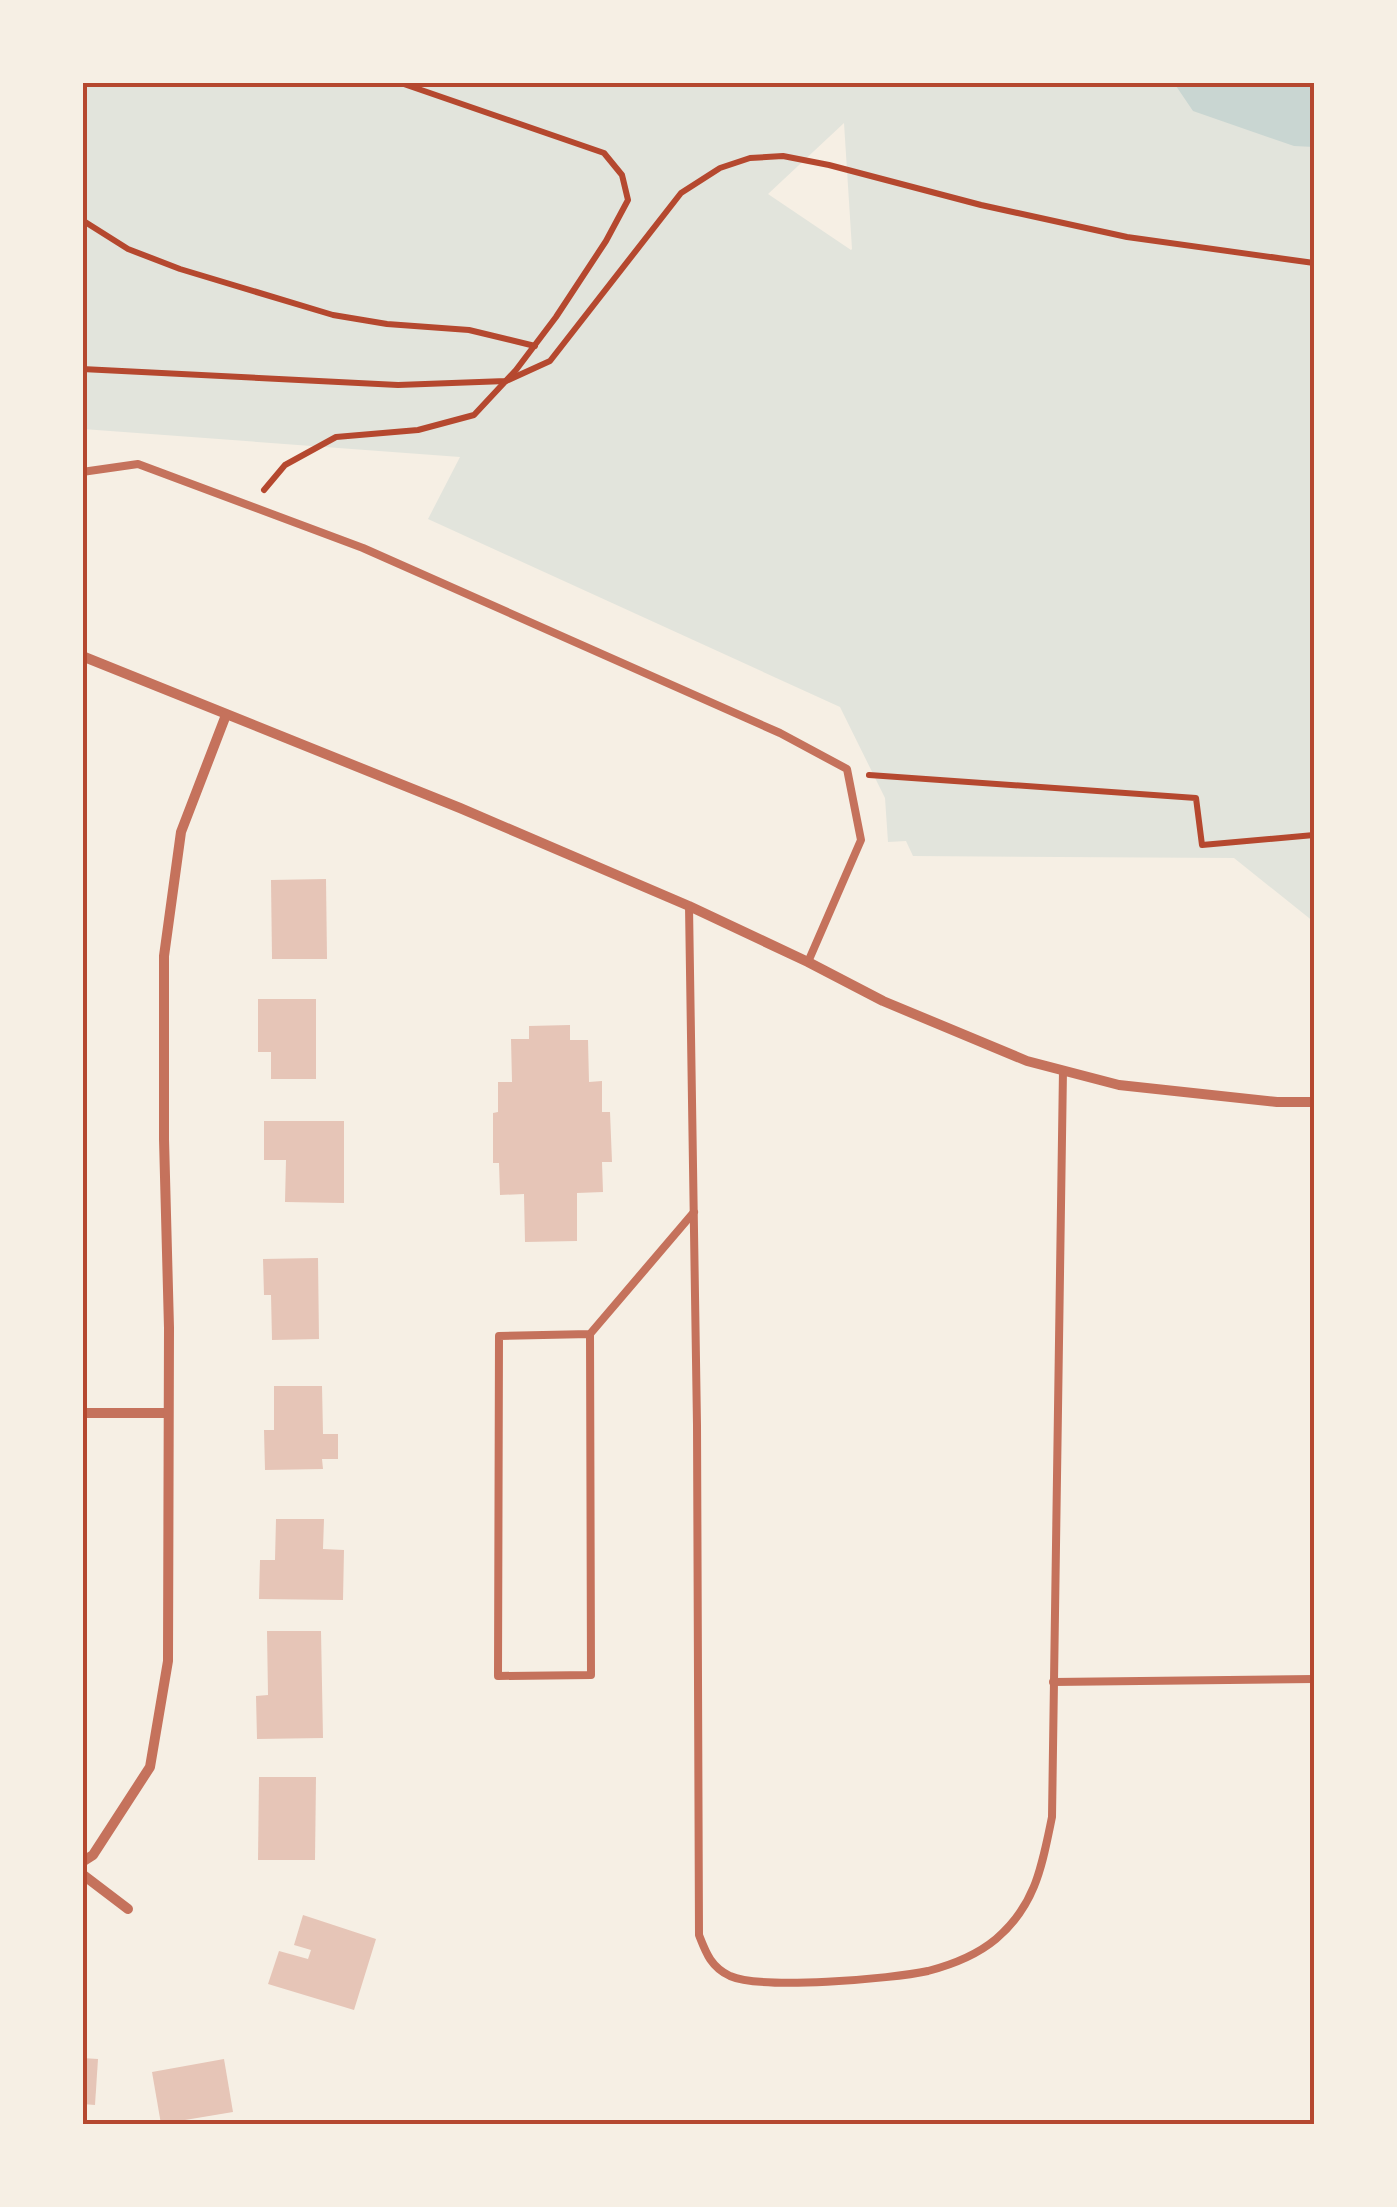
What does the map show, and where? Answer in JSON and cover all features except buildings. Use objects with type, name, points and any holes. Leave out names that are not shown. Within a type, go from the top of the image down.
[{"type":"street","points":[[82,656],[460,808],[689,906],[882,1001],[1027,1061],[1119,1085],[1277,1102],[1314,1102]]},
{"type":"street","points":[[82,1862],[93,1854],[150,1767],[168,1660],[164,956],[182,832],[226,715]]},
{"type":"street","points":[[82,1413],[168,1413]]},
{"type":"street","points":[[82,1874],[128,1909]]},
{"type":"lane","points":[[82,472],[138,464],[363,548],[780,733],[847,769],[861,840],[808,962]]},
{"type":"lane","points":[[689,906],[697,1424],[698,1935],[710,1962],[731,1976],[753,1981],[841,1982],[927,1971],[965,1958],[996,1940],[1026,1906],[1042,1868],[1052,1816],[1063,1070]]},
{"type":"lane","points":[[590,1334],[500,1336],[498,1676],[591,1675],[590,1334],[694,1212]]},
{"type":"lane","points":[[1053,1682],[1314,1679]]},
{"type":"path","points":[[250,506],[285,465],[336,438],[418,430],[474,415],[556,318],[606,242],[628,200],[622,176],[604,153],[398,82]]},
{"type":"path","points":[[82,369],[398,384],[506,381],[550,360],[681,193],[720,168],[750,158],[782,156],[829,165],[1127,238],[1314,264]]},
{"type":"path","points":[[82,220],[128,249],[180,269],[333,316],[469,330],[535,346]]},
{"type":"path","points":[[850,779],[867,775],[1196,798],[1202,846],[1314,834]]},
{"type":"shaded area","points":[[82,83],[1314,83],[1314,922],[1234,858],[913,856],[906,841],[888,842],[885,798],[840,707],[428,519],[460,457],[83,429]],"holes":[[[844,123],[852,249],[768,194]]]},
{"type":"shaded area","points":[[1174,83],[1314,83],[1314,147],[1294,146],[1193,111]]}]
